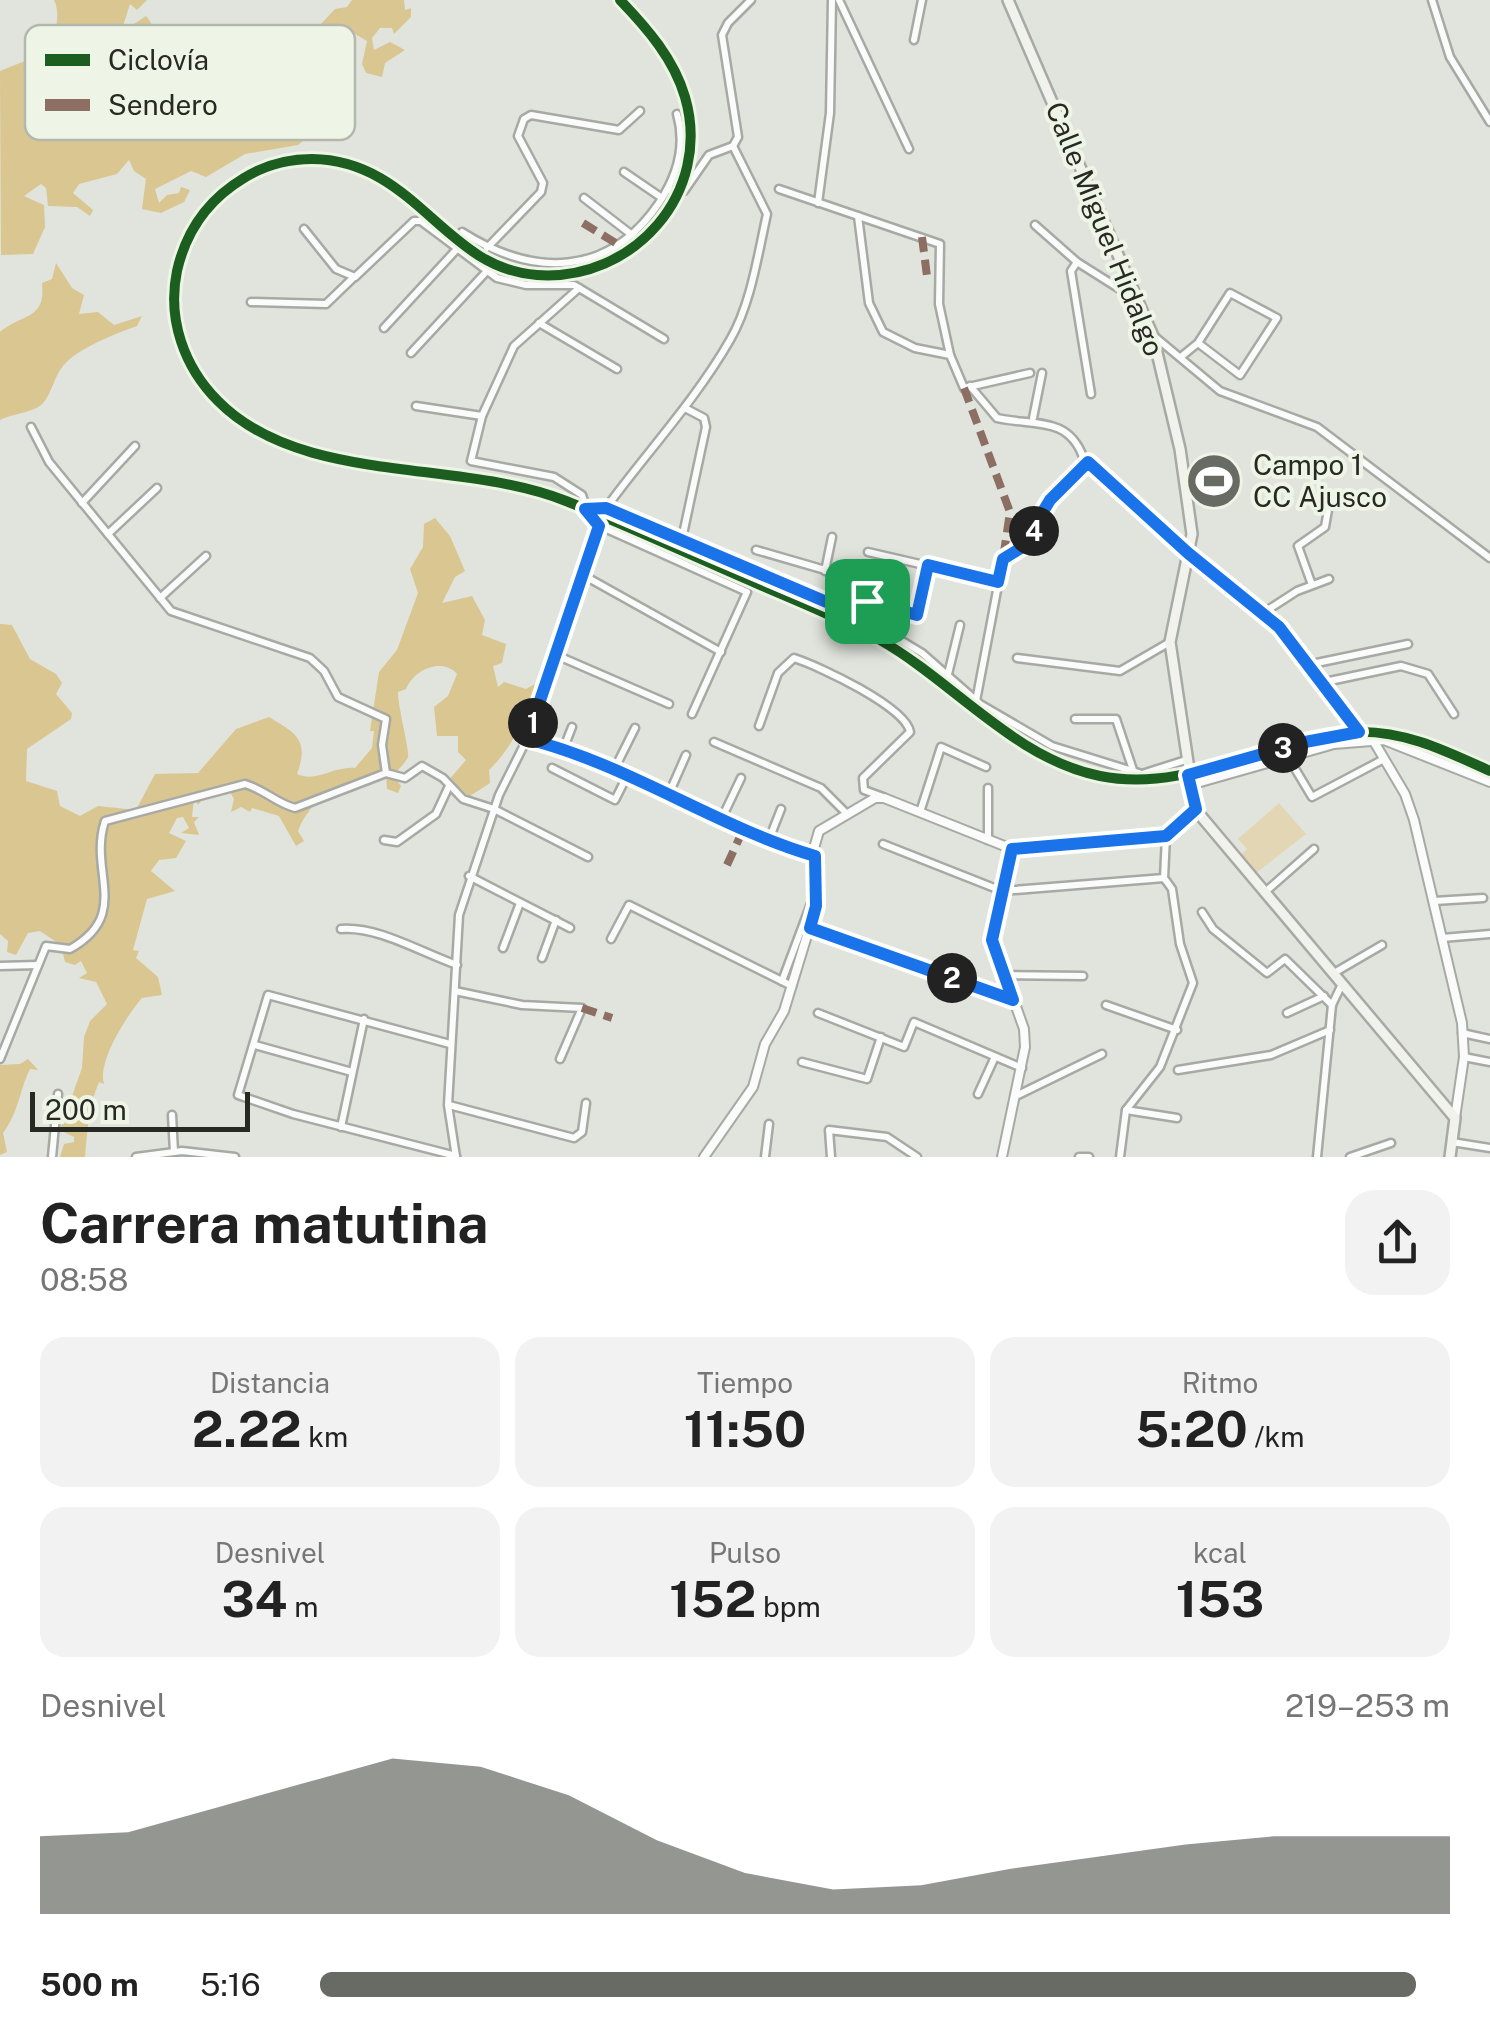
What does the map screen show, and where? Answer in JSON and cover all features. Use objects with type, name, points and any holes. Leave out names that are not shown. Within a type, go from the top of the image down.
[{"type":"main road","name":"Calle Miguel Hidalgo","points":[[1008,0],[1153,336],[1180,449],[1192,534],[1170,642],[1196,809],[1263,894],[1455,1118]]},
{"type":"main road","points":[[1450,1157],[1455,1118]]},
{"type":"street","points":[[606,508],[685,408],[732,338],[768,214],[733,146],[738,122],[722,35],[728,23],[751,0]]},
{"type":"street","points":[[836,0],[909,149]]},
{"type":"street","points":[[818,202],[830,113],[836,0]]},
{"type":"street","points":[[914,40],[923,14],[922,0]]},
{"type":"street","points":[[1432,0],[1450,57],[1490,122]]},
{"type":"street","points":[[487,248],[541,192],[543,184],[518,136],[524,119],[531,115],[619,130],[640,111]]},
{"type":"street","points":[[462,232],[487,248],[520,261],[566,262],[602,254],[632,235],[667,190],[683,134],[677,114]]},
{"type":"street","points":[[667,190],[684,191],[709,155],[733,146]]},
{"type":"street","points":[[624,172],[662,198]]},
{"type":"street","points":[[780,189],[940,244],[940,304],[950,355],[967,387],[997,418],[1034,418],[1052,424],[1078,444],[1088,462],[1188,553],[1279,627],[1359,732],[1372,740],[1386,758],[1414,820],[1462,1033],[1464,1057],[1455,1118]]},
{"type":"street","points":[[584,198],[632,235]]},
{"type":"street","points":[[858,216],[866,286],[877,325],[915,348],[950,355]]},
{"type":"street","points":[[251,302],[326,304],[414,221],[420,221],[486,272],[526,285],[579,288],[664,339]]},
{"type":"street","points":[[1034,225],[1077,262],[1138,300]]},
{"type":"street","points":[[304,229],[336,269],[355,276]]},
{"type":"street","points":[[384,328],[456,250]]},
{"type":"street","points":[[1077,262],[1071,271],[1090,394]]},
{"type":"street","points":[[411,353],[486,272]]},
{"type":"street","points":[[579,288],[514,346],[482,416],[471,461],[554,478],[582,495],[585,509],[599,526],[748,592],[692,714]]},
{"type":"street","points":[[1182,356],[1198,343],[1230,292],[1277,318],[1240,375],[1198,343]]},
{"type":"street","points":[[538,322],[617,369]]},
{"type":"street","points":[[1153,336],[1182,356],[1220,392],[1317,427],[1490,558]]},
{"type":"street","points":[[967,387],[1030,373]]},
{"type":"street","points":[[1034,418],[1042,373]]},
{"type":"street","points":[[416,406],[482,416]]},
{"type":"street","points":[[682,539],[706,427],[704,418],[685,408]]},
{"type":"street","points":[[31,426],[49,462],[171,611],[319,665],[333,693],[386,719],[382,745],[386,773]]},
{"type":"street","points":[[82,503],[135,446]]},
{"type":"street","points":[[976,701],[1003,559],[1021,548],[1050,500],[1088,462]]},
{"type":"street","points":[[108,534],[157,488]]},
{"type":"street","points":[[1312,585],[1298,546],[1325,527],[1329,504]]},
{"type":"street","points":[[585,509],[606,508],[864,618],[948,674],[976,701],[1052,746],[1134,773],[1186,760]]},
{"type":"street","points":[[450,1044],[268,994],[239,1097],[456,1156],[448,1105],[459,916],[494,809],[527,739],[599,526]]},
{"type":"street","points":[[825,571],[832,537]]},
{"type":"street","points":[[756,550],[840,574],[840,607]]},
{"type":"street","points":[[868,552],[998,582]]},
{"type":"street","points":[[160,598],[206,556]]},
{"type":"street","points":[[864,618],[867,601],[917,615],[928,565]]},
{"type":"street","points":[[583,575],[721,652]]},
{"type":"street","points":[[1262,614],[1330,579]]},
{"type":"street","points":[[948,674],[960,625]]},
{"type":"street","points":[[1018,658],[1120,671],[1170,642]]},
{"type":"street","points":[[1307,665],[1408,644]]},
{"type":"street","points":[[556,655],[668,704]]},
{"type":"street","points":[[760,726],[778,673],[794,658],[883,703],[910,726],[904,740],[862,778],[864,790],[1012,849],[1166,836],[1196,809]]},
{"type":"street","points":[[1320,683],[1400,666],[1428,674],[1454,714]]},
{"type":"street","points":[[1075,719],[1116,719],[1134,773]]},
{"type":"street","points":[[563,750],[572,727]]},
{"type":"street","points":[[613,772],[634,728]]},
{"type":"street","points":[[527,739],[563,750],[768,842],[815,856]]},
{"type":"street","points":[[1190,785],[1334,744],[1372,740],[1400,743],[1490,782]]},
{"type":"street","points":[[714,742],[822,788],[846,813]]},
{"type":"street","points":[[920,812],[941,747],[986,766]]},
{"type":"street","points":[[668,796],[686,755]]},
{"type":"street","points":[[1288,757],[1312,797],[1386,758]]},
{"type":"street","points":[[0,1059],[46,946],[70,949],[100,924],[105,910],[102,829],[116,815],[245,784],[266,790],[281,804],[295,808],[386,773],[404,778],[422,766],[463,799],[494,809],[588,857]]},
{"type":"street","points":[[552,768],[615,800],[626,778]]},
{"type":"street","points":[[722,820],[741,778]]},
{"type":"street","points":[[384,840],[397,842],[436,814],[449,786]]},
{"type":"street","points":[[988,788],[988,840]]},
{"type":"street","points":[[704,1157],[752,1088],[765,1044],[792,986],[810,928],[817,887],[815,856],[819,831],[846,813],[884,798]]},
{"type":"street","points":[[768,842],[782,809]]},
{"type":"street","points":[[1120,1157],[1126,1110],[1160,1067],[1192,983],[1180,944],[1172,889],[1164,878],[1166,836]]},
{"type":"street","points":[[883,844],[1002,891],[1164,878]]},
{"type":"street","points":[[1002,1157],[1018,1095],[1024,1029],[1001,975],[992,940],[1012,849]]},
{"type":"street","points":[[1263,894],[1314,849]]},
{"type":"street","points":[[469,876],[570,928]]},
{"type":"street","points":[[782,981],[817,887]]},
{"type":"street","points":[[1434,900],[1482,898]]},
{"type":"street","points":[[503,948],[520,903]]},
{"type":"street","points":[[610,938],[629,906],[792,986]]},
{"type":"street","points":[[1202,912],[1213,929],[1267,973],[1285,959],[1332,1005]]},
{"type":"street","points":[[542,958],[556,920]]},
{"type":"street","points":[[341,929],[365,927],[409,949],[457,964]]},
{"type":"street","points":[[810,928],[1013,1000]]},
{"type":"street","points":[[1442,938],[1490,934]]},
{"type":"street","points":[[1332,974],[1382,945]]},
{"type":"street","points":[[0,966],[38,965]]},
{"type":"street","points":[[1001,975],[1083,976]]},
{"type":"street","points":[[1317,1157],[1332,1005],[1342,984]]},
{"type":"street","points":[[455,991],[522,1005],[582,1008],[560,1059]]},
{"type":"street","points":[[1287,1013],[1324,996]]},
{"type":"street","points":[[1106,1005],[1177,1030]]},
{"type":"street","points":[[818,1013],[906,1046],[914,1022],[1022,1068]]},
{"type":"street","points":[[341,1127],[364,1018]]},
{"type":"street","points":[[1178,1070],[1270,1055],[1330,1030]]},
{"type":"street","points":[[1462,1033],[1490,1039]]},
{"type":"street","points":[[802,1062],[868,1079],[882,1037]]},
{"type":"street","points":[[255,1045],[352,1072]]},
{"type":"street","points":[[1018,1095],[1102,1054]]},
{"type":"street","points":[[1464,1057],[1490,1062]]},
{"type":"street","points":[[978,1094],[994,1058]]},
{"type":"street","points":[[52,1157],[58,1094]]},
{"type":"street","points":[[448,1105],[574,1138],[582,1132],[586,1103]]},
{"type":"street","points":[[1126,1110],[1177,1118]]},
{"type":"street","points":[[172,1115],[179,1154]]},
{"type":"street","points":[[765,1157],[769,1124]]},
{"type":"street","points":[[831,1157],[830,1130],[887,1137],[917,1157]]},
{"type":"street","points":[[1452,1142],[1490,1148]]},
{"type":"street","points":[[1350,1157],[1390,1143]]},
{"type":"street","points":[[136,1157],[235,1157]]},
{"type":"street","points":[[1079,1157],[1090,1157]]},
{"type":"shaded area","points":[[54,0],[147,0],[137,10],[130,4],[123,25],[56,25]]},
{"type":"shaded area","points":[[352,0],[404,0],[405,10],[411,8],[411,17],[394,34],[392,28],[380,28],[372,38],[374,50],[390,42],[405,50],[385,63],[382,77],[366,73],[362,64],[367,41],[355,34],[355,25],[320,25],[335,9],[347,7]]},
{"type":"shaded area","points":[[146,16],[152,25],[132,25]]},
{"type":"shaded area","points":[[25,61],[25,140],[304,140],[298,145],[245,154],[206,177],[191,171],[155,189],[159,203],[167,195],[179,193],[181,187],[190,190],[184,202],[161,213],[142,209],[146,179],[134,171],[129,160],[117,174],[79,184],[73,193],[93,210],[90,216],[77,207],[48,206],[46,188],[41,184],[24,196],[44,205],[45,227],[33,254],[1,255],[0,71]]},
{"type":"shaded area","points":[[56,263],[72,288],[84,295],[79,314],[98,312],[114,325],[142,316],[137,326],[97,342],[69,360],[40,406],[0,420],[0,332],[37,310],[42,283],[52,279]]},
{"type":"shaded area","points":[[435,518],[450,536],[465,571],[455,577],[442,603],[472,596],[485,620],[482,635],[506,644],[502,663],[493,666],[498,687],[504,682],[526,689],[535,684],[534,692],[543,695],[489,770],[490,783],[470,796],[447,782],[466,760],[458,752],[458,736],[437,736],[434,707],[448,696],[457,674],[437,666],[422,671],[406,689],[398,692],[408,753],[393,776],[401,786],[398,793],[387,789],[386,775],[337,787],[305,816],[298,831],[304,841],[296,846],[279,816],[241,807],[231,812],[234,799],[229,790],[205,796],[198,805],[194,798],[192,817],[199,817],[194,822],[199,835],[181,833],[189,828],[183,817],[177,818],[169,833],[186,841],[176,858],[159,860],[151,871],[175,891],[147,899],[133,950],[139,951],[136,958],[158,977],[162,995],[142,998],[115,1039],[105,1064],[104,1084],[99,1082],[93,1100],[85,1157],[60,1157],[64,1144],[74,1142],[74,1137],[60,1130],[82,1068],[84,1037],[90,1021],[107,1004],[96,982],[79,978],[87,973],[81,961],[75,965],[65,962],[61,945],[40,931],[28,933],[16,955],[7,952],[8,941],[0,934],[0,624],[12,625],[30,659],[56,674],[62,683],[56,694],[72,713],[71,719],[27,749],[26,781],[57,791],[60,806],[80,816],[98,806],[136,810],[155,774],[198,773],[236,729],[269,717],[298,738],[302,753],[297,774],[311,777],[355,768],[372,748],[374,731],[370,731],[379,672],[397,650],[418,593],[410,569],[423,547],[424,524]]},
{"type":"shaded area","points":[[1279,803],[1306,834],[1255,874],[1240,856],[1247,849],[1238,839]]},
{"type":"shaded area","points":[[28,1059],[38,1070],[30,1069],[3,1133],[7,1152],[0,1155],[0,1065],[20,1064]]},
{"type":"marked path","points":[[583,223],[619,245]]},
{"type":"marked path","points":[[922,237],[927,276]]},
{"type":"marked path","points":[[964,388],[1010,512],[1003,559]]},
{"type":"marked path","points":[[727,865],[743,830]]},
{"type":"marked path","points":[[582,1008],[612,1018]]},
{"type":"cycle path","points":[[620,0],[667,57],[685,97],[691,132],[687,166],[676,197],[658,225],[605,264],[572,273],[537,275],[505,268],[477,254],[404,195],[378,177],[348,164],[303,159],[260,170],[231,186],[210,206],[186,243],[177,271],[174,307],[181,341],[196,373],[218,401],[253,428],[293,446],[337,459],[524,488],[612,520],[880,640],[1013,737],[1069,767],[1100,776],[1166,777],[1323,736],[1373,732],[1408,738],[1490,771]]},
{"type":"place","name":"Campo 1 CC Ajusco","points":[[1214,481]]},
{"type":"route","points":[[1088,462],[1188,553],[1279,627],[1359,732],[1305,742],[1188,775],[1196,809],[1166,836],[1012,849],[992,940],[994,956],[1013,1000],[810,928],[816,906],[815,856],[768,842],[563,750],[527,739],[599,526],[585,509],[606,508],[864,618],[867,601],[917,615],[928,565],[998,582],[1003,559],[1021,548],[1038,527],[1050,500],[1088,462]]}]
